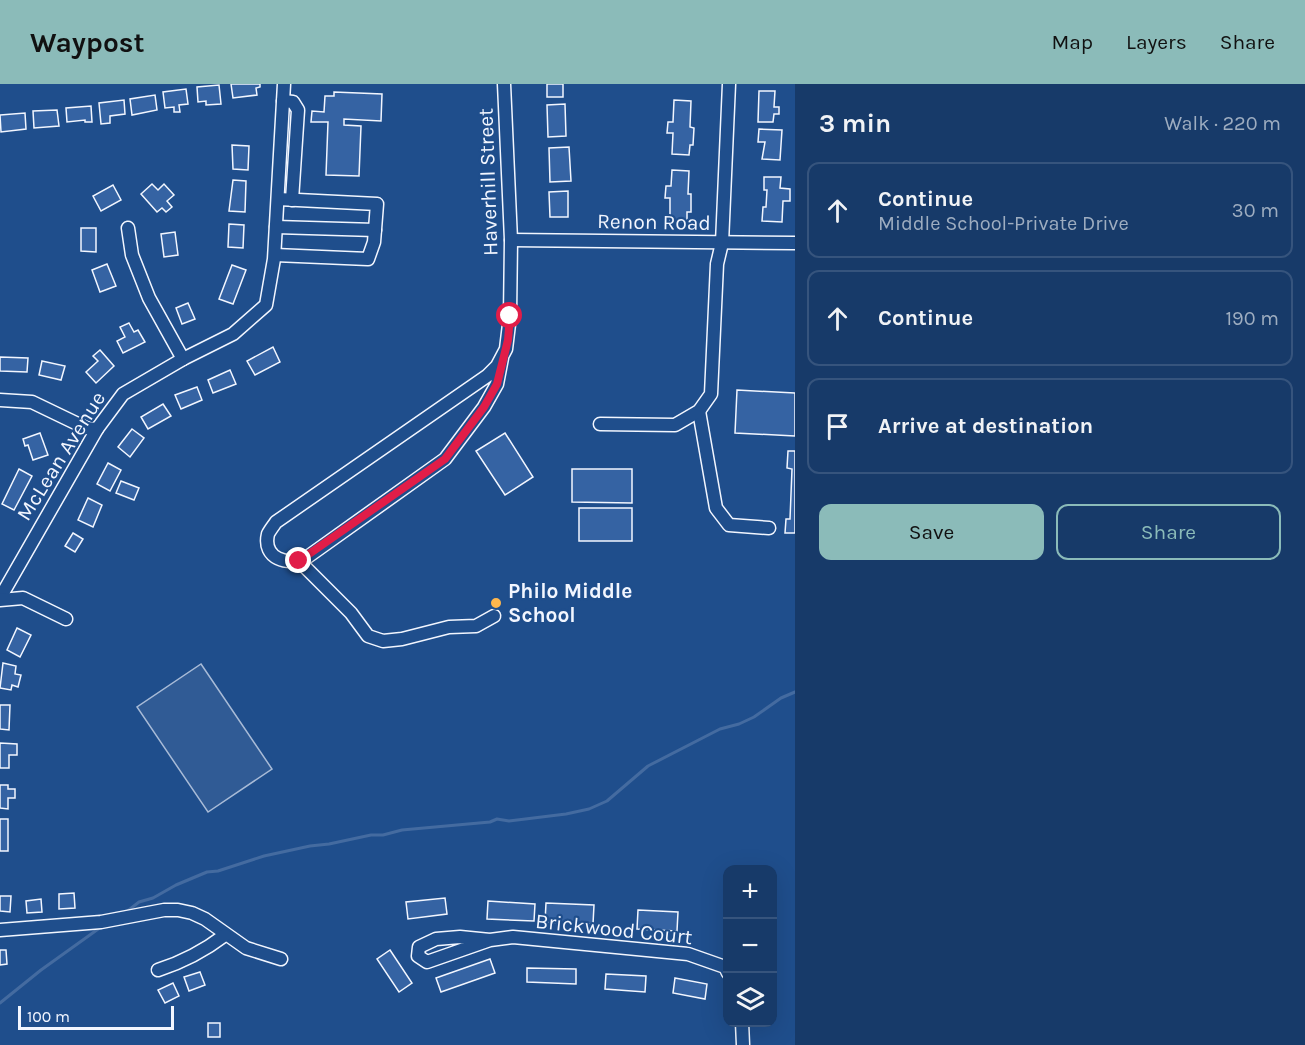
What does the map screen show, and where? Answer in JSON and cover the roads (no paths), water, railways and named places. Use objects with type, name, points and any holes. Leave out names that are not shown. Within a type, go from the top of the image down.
[{"type":"street","name":"McLean Avenue","points":[[0,599],[97,429],[123,394],[183,359],[233,334],[266,305],[275,255],[284,84]]},
{"type":"street","name":"Haverhill Street","points":[[299,561],[445,459],[484,407],[497,384],[508,340],[512,240],[504,84]]},
{"type":"street","points":[[600,424],[675,425],[699,411],[711,394],[717,264],[722,243],[729,84]]},
{"type":"street","points":[[283,101],[293,102],[298,110],[292,200]]},
{"type":"street","points":[[275,255],[368,259],[374,242],[377,204],[278,199]]},
{"type":"street","points":[[276,227],[375,230]]},
{"type":"street","points":[[128,228],[132,255],[148,298],[183,359]]},
{"type":"street","name":"Renon Road","points":[[512,240],[795,243]]},
{"type":"street","points":[[495,616],[476,626],[449,627],[402,639],[383,640],[368,636],[351,613],[299,561],[280,561],[268,548],[268,533],[276,522],[450,399],[487,376],[502,358]]},
{"type":"street","points":[[0,400],[32,402],[86,428],[97,429]]},
{"type":"street","points":[[699,411],[716,508],[729,525],[769,528]]},
{"type":"street","points":[[0,599],[23,598],[66,619]]},
{"type":"street","points":[[0,930],[101,922],[164,910],[178,910],[192,913],[246,948],[281,959]]},
{"type":"street","points":[[158,970],[180,963],[225,935]]},
{"type":"street","name":"Brickwood Court","points":[[490,940],[460,937],[436,939],[419,947],[418,956],[427,962],[490,940],[513,937],[688,954],[723,966]]},
{"type":"street","points":[[742,1027],[743,1045]]},
{"type":"waterway","points":[[125,913],[139,902],[153,898],[207,872],[218,871],[264,856],[402,830],[490,822],[497,819],[509,821],[589,809],[607,801],[648,766],[720,729],[754,717],[781,698],[795,692]]},
{"type":"waterway","points":[[0,1003],[101,927]]},
{"type":"place","name":"Philo Middle School","points":[[496,603]]}]
